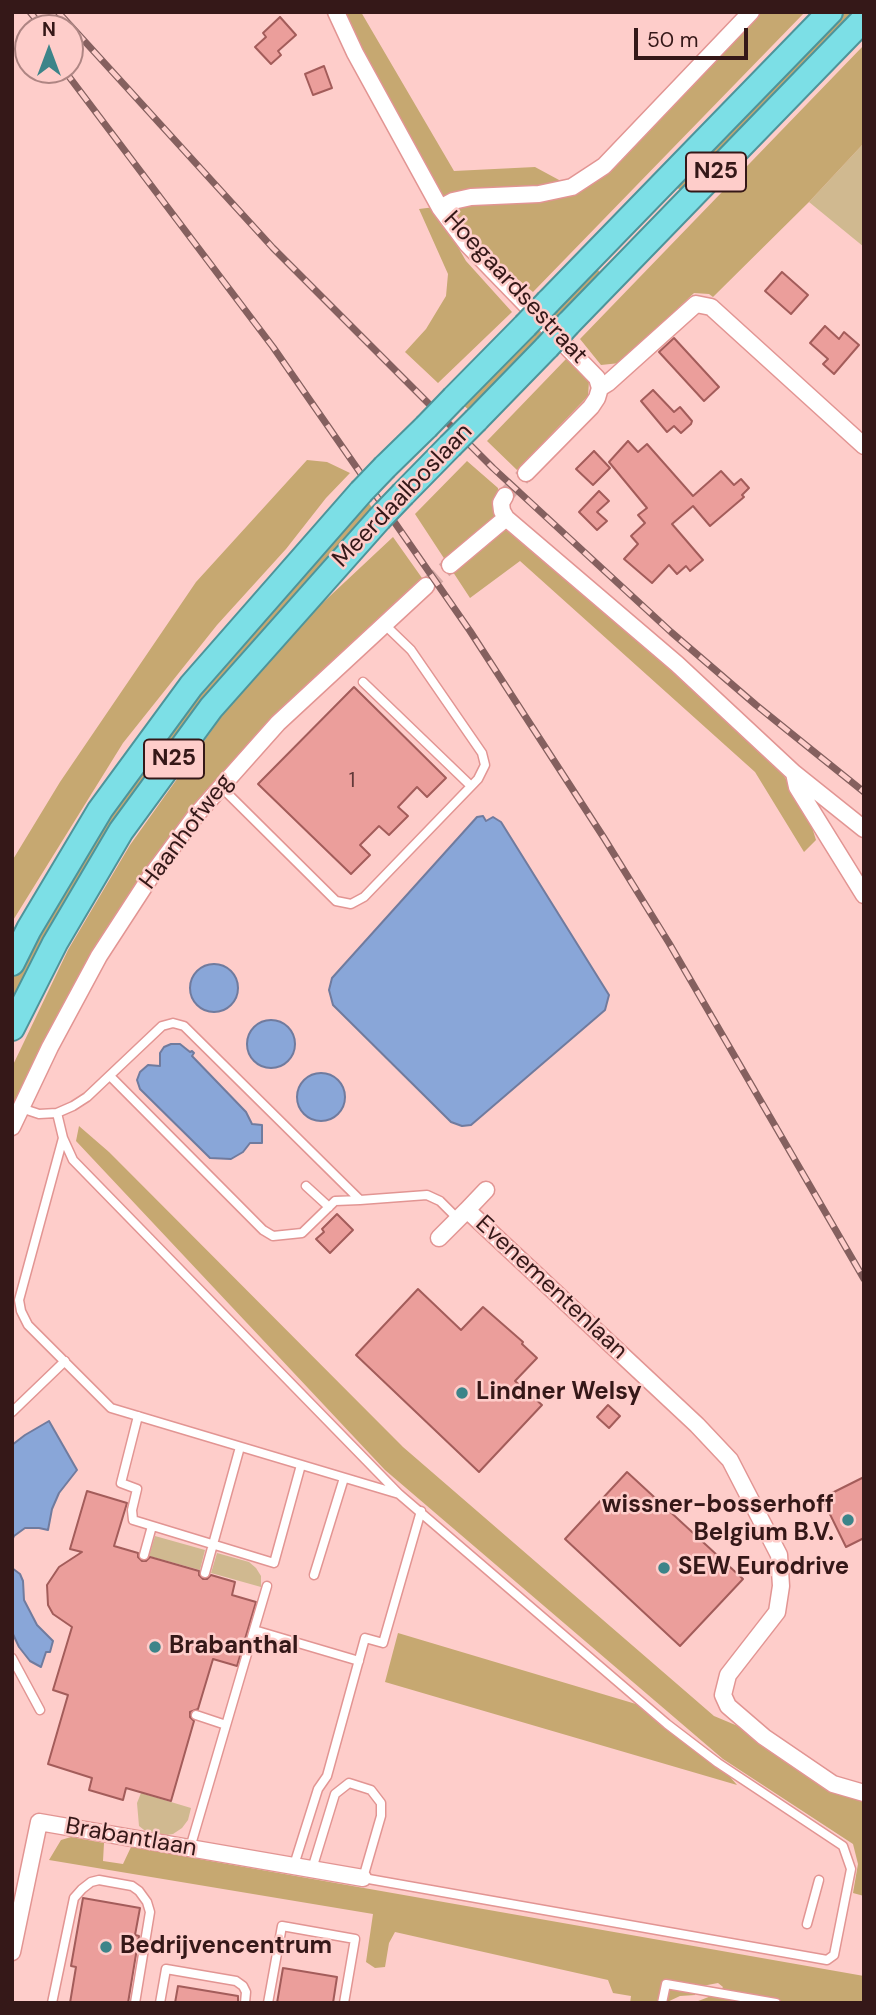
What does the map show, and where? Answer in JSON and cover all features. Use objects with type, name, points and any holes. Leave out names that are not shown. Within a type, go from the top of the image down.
[{"type":"highway","name":"Meerdaalboslaan","points":[[12,963],[29,929],[100,810],[191,686],[361,492],[830,12]]},
{"type":"highway","name":"Meerdaalboslaan","points":[[12,1028],[55,943],[121,831],[211,708],[379,519],[864,19]]},
{"type":"street","name":"Hoegaardsestraat","points":[[336,12],[355,53],[440,208],[467,244],[592,371],[600,388],[591,407],[526,473]]},
{"type":"street","points":[[440,208],[453,201],[471,197],[539,194],[572,187],[604,166],[751,12]]},
{"type":"street","points":[[600,388],[696,304],[711,307],[864,446]]},
{"type":"street","points":[[505,496],[501,503],[506,518],[677,664],[794,773],[864,829]]},
{"type":"street","points":[[450,565],[506,518]]},
{"type":"street","name":"Haanhofweg","points":[[12,1127],[50,1047],[99,956],[166,855],[220,786],[278,723],[426,586]]},
{"type":"street","points":[[794,773],[797,788],[864,895]]},
{"type":"street","name":"Evenementenlaan","points":[[486,1190],[463,1214],[697,1425],[730,1460],[779,1555],[781,1586],[777,1612],[728,1675],[723,1695],[728,1706],[764,1737],[832,1784],[864,1793]]},
{"type":"street","points":[[439,1238],[463,1214]]},
{"type":"street","name":"Brabantlaan","points":[[12,1952],[39,1822],[363,1878]]},
{"type":"lane","points":[[220,786],[332,898],[345,904],[364,897],[484,771],[484,758],[411,650],[384,624]]},
{"type":"lane","points":[[363,682],[471,786]]},
{"type":"lane","points":[[21,1108],[39,1114],[57,1113],[87,1097],[162,1026],[173,1023],[184,1026],[360,1200]]},
{"type":"lane","points":[[110,1076],[263,1230],[273,1236],[302,1233],[335,1201],[427,1195],[463,1214]]},
{"type":"lane","points":[[57,1113],[73,1160],[399,1494],[667,1724],[718,1763],[843,1846],[851,1869],[834,1955],[827,1960],[363,1878],[381,1816],[381,1803],[371,1790],[349,1783],[335,1794],[312,1869]]},
{"type":"lane","points":[[64,1138],[19,1300],[28,1325],[111,1408],[399,1494]]},
{"type":"lane","points":[[306,1186],[329,1208]]},
{"type":"lane","points":[[12,1412],[65,1362]]},
{"type":"lane","points":[[138,1416],[121,1483],[137,1489],[132,1510],[133,1520],[213,1545],[274,1563],[301,1465]]},
{"type":"lane","points":[[205,1573],[240,1447]]},
{"type":"lane","points":[[314,1575],[344,1478]]},
{"type":"lane","points":[[293,1865],[318,1790],[327,1776],[365,1638],[383,1643],[421,1511]]},
{"type":"lane","points":[[144,1555],[152,1526]]},
{"type":"lane","points":[[190,1848],[267,1587]]},
{"type":"lane","points":[[254,1630],[359,1661]]},
{"type":"lane","points":[[12,1658],[40,1710]]},
{"type":"lane","points":[[196,1715],[226,1725]]},
{"type":"lane","points":[[52,2003],[74,1898],[82,1889],[99,1880],[132,1886],[147,1902],[150,1912],[135,2003]]},
{"type":"lane","points":[[807,1924],[819,1880]]},
{"type":"lane","points":[[268,2003],[282,1926],[355,1939],[344,2003]]},
{"type":"lane","points":[[160,2003],[166,1969],[236,1981],[246,1992],[245,2003]]},
{"type":"lane","points":[[662,2003],[666,1984],[776,2003]]},
{"type":"shaded area","points":[[340,12],[361,12],[454,171],[535,167],[572,187],[758,12],[805,12],[533,292],[492,258],[442,199]]},
{"type":"shaded area","points":[[837,12],[858,12],[684,192],[673,184]]},
{"type":"shaded area","points":[[864,45],[864,143],[713,297],[709,294],[694,293],[620,363],[601,365],[580,339]]},
{"type":"shaded area","points":[[864,143],[864,247],[809,202]]},
{"type":"shaded area","points":[[435,207],[466,261],[512,312],[438,383],[405,352],[426,329],[446,296],[448,274],[419,209]]},
{"type":"shaded area","points":[[594,269],[602,276],[471,412],[460,402]]},
{"type":"shaded area","points":[[566,359],[589,381],[588,396],[517,470],[487,441]]},
{"type":"shaded area","points":[[307,460],[327,462],[350,473],[217,625],[123,743],[12,922],[12,861],[60,782],[196,582]]},
{"type":"shaded area","points":[[467,461],[498,488],[497,517],[670,664],[775,764],[805,805],[816,840],[804,852],[755,772],[520,561],[470,598],[415,514]]},
{"type":"shaded area","points":[[366,499],[375,512],[273,620],[12,1011],[12,978],[49,909],[185,703]]},
{"type":"shaded area","points":[[393,537],[422,578],[421,584],[184,824],[12,1116],[12,1067],[68,950],[130,845],[224,713],[299,625]]},
{"type":"shaded area","points":[[79,1126],[109,1152],[403,1447],[714,1716],[764,1737],[864,1793],[864,1896],[853,1893],[858,1864],[853,1844],[723,1759],[385,1470],[76,1141]]},
{"type":"shaded area","points":[[155,1536],[205,1550],[200,1570],[149,1556]]},
{"type":"shaded area","points":[[217,1553],[249,1562],[261,1576],[261,1587],[211,1573]]},
{"type":"shaded area","points":[[398,1633],[646,1707],[718,1763],[737,1785],[385,1682]]},
{"type":"shaded area","points":[[141,1793],[191,1808],[188,1820],[173,1834],[161,1836],[148,1833],[139,1826],[137,1803]]},
{"type":"shaded area","points":[[71,1837],[104,1843],[103,1861],[123,1864],[131,1847],[864,1976],[864,2003],[693,2003],[719,1993],[723,1987],[718,1983],[697,1987],[695,1995],[680,1996],[665,2003],[630,2003],[631,1996],[613,1993],[608,1980],[395,1932],[389,1943],[385,1967],[375,1968],[366,1962],[373,1914],[49,1860],[61,1840]]},
{"type":"water","points":[[483,816],[486,821],[493,817],[501,822],[609,995],[605,1010],[471,1125],[462,1126],[451,1122],[333,1005],[329,990],[332,978],[477,817]]},
{"type":"water","points":[[214,964],[231,971],[238,988],[231,1005],[214,1012],[197,1005],[190,988],[197,971]]},
{"type":"water","points":[[271,1020],[288,1027],[295,1044],[288,1061],[271,1068],[254,1061],[247,1044],[254,1027]]},
{"type":"water","points":[[180,1044],[192,1051],[192,1056],[246,1112],[252,1124],[262,1125],[262,1143],[250,1143],[243,1152],[231,1159],[210,1158],[140,1089],[137,1080],[140,1072],[148,1065],[160,1066],[160,1053],[164,1047]]},
{"type":"water","points":[[321,1073],[338,1080],[345,1097],[338,1114],[321,1121],[304,1114],[297,1097],[304,1080]]},
{"type":"water","points":[[49,1421],[77,1470],[59,1493],[52,1509],[48,1530],[25,1528],[14,1536],[12,1541],[12,1445]]},
{"type":"water","points":[[12,1568],[20,1574],[24,1600],[37,1625],[53,1641],[41,1667],[30,1661],[12,1632]]},
{"type":"building","points":[[280,17],[296,35],[278,51],[281,55],[271,64],[255,47],[266,37],[263,33]]},
{"type":"building","points":[[324,66],[332,88],[313,95],[305,74]]},
{"type":"building","points":[[782,272],[808,295],[791,314],[765,291]]},
{"type":"building","points":[[825,326],[839,339],[844,332],[859,345],[834,374],[823,364],[828,359],[810,343]]},
{"type":"building","points":[[674,338],[719,387],[704,401],[659,352]]},
{"type":"building","points":[[653,390],[674,412],[680,407],[692,421],[681,433],[674,426],[667,432],[641,401]]},
{"type":"building","points":[[628,441],[638,452],[647,444],[693,496],[721,471],[734,485],[741,479],[749,488],[742,495],[744,497],[710,526],[693,506],[672,524],[703,560],[690,571],[686,566],[677,574],[669,565],[652,583],[624,559],[638,544],[631,536],[645,523],[638,515],[647,508],[609,462]]},
{"type":"building","points":[[594,451],[610,468],[593,485],[576,469]]},
{"type":"building","points":[[599,491],[609,501],[597,512],[607,521],[597,530],[579,512]]},
{"type":"building","points":[[354,687],[446,778],[427,797],[417,787],[398,807],[408,816],[389,835],[379,826],[360,845],[370,855],[351,874],[258,784]]},
{"type":"building","points":[[337,1214],[353,1230],[330,1253],[316,1239]]},
{"type":"building","name":"Lindner Welsy","points":[[418,1289],[461,1330],[483,1307],[537,1358],[515,1381],[542,1405],[479,1472],[356,1355]]},
{"type":"building","points":[[608,1405],[620,1416],[609,1428],[597,1417]]},
{"type":"building","name":"SEW Eurodrive","points":[[627,1472],[743,1579],[680,1646],[565,1539]]},
{"type":"building","name":"wissner-bosserhoff Belgium B.V.","points":[[864,1477],[864,1538],[846,1547],[822,1498]]},
{"type":"building","name":"Brabanthal","points":[[87,1491],[127,1503],[114,1546],[138,1553],[142,1561],[150,1557],[199,1571],[203,1579],[211,1575],[235,1582],[232,1595],[256,1602],[237,1666],[213,1659],[198,1709],[190,1712],[194,1721],[171,1801],[126,1788],[123,1800],[89,1790],[92,1778],[48,1764],[68,1695],[53,1690],[72,1627],[53,1614],[48,1605],[47,1585],[59,1567],[82,1552],[70,1549]]},
{"type":"building","name":"Bedrijvencentrum","points":[[83,1898],[140,1908],[135,1935],[139,1936],[128,2003],[70,2003],[76,1967],[71,1966]]},
{"type":"building","name":"Bedrijvencentrum","points":[[283,1968],[337,1977],[333,2003],[277,2003]]},
{"type":"building","points":[[178,1986],[238,1996],[238,2003],[175,2003]]},
{"type":"tunnel","points":[[505,496],[526,473]]},
{"type":"tunnel","points":[[426,586],[450,565]]},
{"type":"railway","points":[[58,12],[273,248],[493,468],[671,632],[864,792]]},
{"type":"railway","points":[[75,84],[273,347],[470,631],[669,943],[864,1279]]},
{"type":"place","name":"Lindner Welsy","points":[[462,1393]]},
{"type":"place","name":"wissner-bosserhoff Belgium B.V.","points":[[848,1520]]},
{"type":"place","name":"SEW Eurodrive","points":[[664,1568]]},
{"type":"place","name":"Brabanthal","points":[[155,1647]]},
{"type":"place","name":"Bedrijvencentrum","points":[[106,1947]]}]
